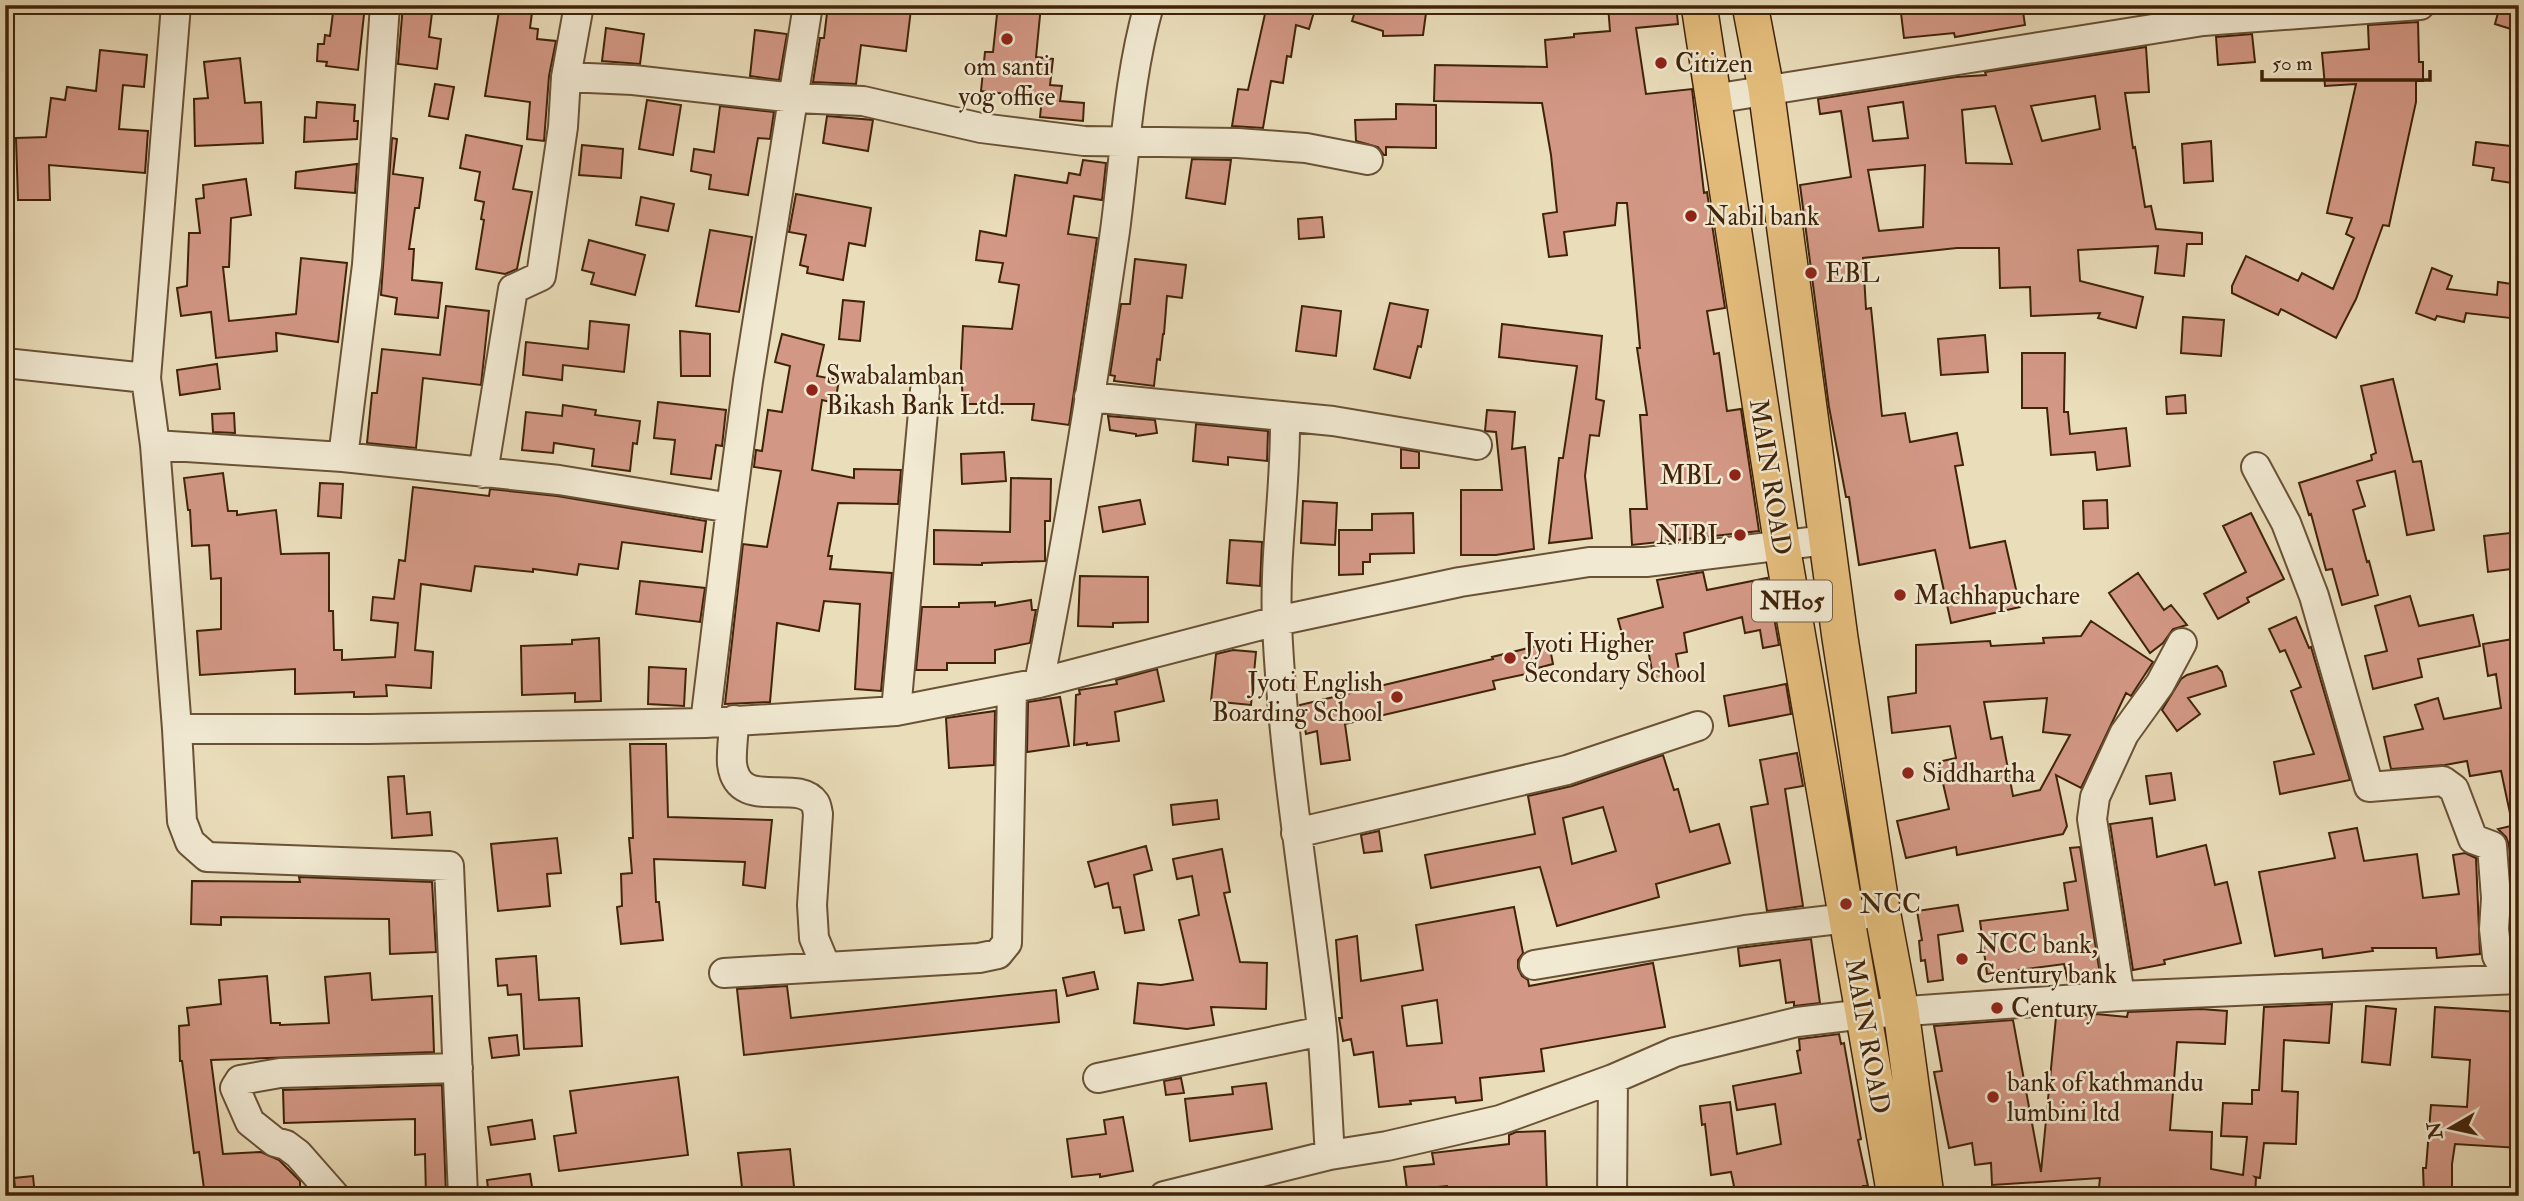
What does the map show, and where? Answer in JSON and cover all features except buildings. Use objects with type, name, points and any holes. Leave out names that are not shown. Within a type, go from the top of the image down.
[{"type":"main road","name":"MAIN ROAD","points":[[1699,5],[1782,546],[1895,1196]]},
{"type":"main road","name":"MAIN ROAD","points":[[1750,5],[1766,89],[1826,540],[1882,909],[1901,1011],[1926,1196]]},
{"type":"street","points":[[176,5],[146,378],[155,445],[182,821],[190,842],[207,857],[449,866],[463,1196]]},
{"type":"street","points":[[343,457],[367,265],[385,5]]},
{"type":"street","points":[[483,473],[513,289],[541,276],[563,127],[566,77],[579,5]]},
{"type":"street","points":[[705,723],[748,381],[808,5]]},
{"type":"street","points":[[1039,683],[1066,548],[1115,229],[1124,141],[1138,47],[1149,5]]},
{"type":"street","points":[[1713,99],[2202,13],[2420,5]]},
{"type":"street","points":[[566,77],[634,80],[795,98],[863,101],[981,128],[1084,141],[1238,143],[1306,148],[1368,160]]},
{"type":"street","points":[[5,363],[146,378]]},
{"type":"street","points":[[896,711],[925,390]]},
{"type":"street","points":[[1089,397],[1333,421],[1477,445]]},
{"type":"street","points":[[1285,418],[1278,542],[1277,621],[1296,833],[1322,1031],[1330,1156]]},
{"type":"street","points":[[155,445],[343,457],[559,480],[731,508]]},
{"type":"street","points":[[2256,467],[2286,523],[2314,596],[2369,787],[2443,781],[2454,789],[2473,839],[2492,846],[2497,956],[2514,979]]},
{"type":"street","points":[[177,729],[369,729],[705,723],[896,711],[1039,683],[1277,621],[1461,582],[1589,562],[1646,562],[1826,540]]},
{"type":"street","points":[[2120,996],[2093,829],[2095,797],[2124,734],[2160,684],[2182,643]]},
{"type":"street","points":[[724,973],[979,958],[998,954],[1007,943],[1012,688]]},
{"type":"street","points":[[734,720],[732,766],[738,782],[752,791],[804,794],[815,803],[818,814],[812,905],[814,938],[826,967]]},
{"type":"street","points":[[1296,833],[1567,770],[1698,726]]},
{"type":"street","points":[[1534,965],[1745,930],[1847,918],[1882,909]]},
{"type":"street","points":[[1164,1196],[1201,1192],[1330,1156],[1500,1120],[1613,1079],[1675,1052],[1797,1022],[1901,1011],[2120,996],[2514,979]]},
{"type":"street","points":[[1098,1078],[1322,1031]]},
{"type":"street","points":[[335,1196],[298,1154],[286,1144],[275,1142],[250,1122],[235,1088],[240,1080],[281,1073],[458,1068]]},
{"type":"street","points":[[1612,1196],[1613,1079]]},
{"type":"place","name":"om santi yog office","points":[[1007,39]]},
{"type":"place","name":"Citizen","points":[[1661,63]]},
{"type":"place","name":"Nabil bank","points":[[1691,216]]},
{"type":"place","name":"EBL","points":[[1811,273]]},
{"type":"place","name":"Swabalamban Bikash Bank Ltd.","points":[[812,390]]},
{"type":"place","name":"MBL","points":[[1735,475]]},
{"type":"place","name":"NIBL","points":[[1740,535]]},
{"type":"place","name":"Machhapuchare","points":[[1900,595]]},
{"type":"place","name":"Jyoti Higher Secondary School","points":[[1510,658]]},
{"type":"place","name":"Jyoti English Boarding School","points":[[1397,697]]},
{"type":"place","name":"Siddhartha","points":[[1908,773]]},
{"type":"place","name":"NCC","points":[[1846,904]]},
{"type":"place","name":"NCC bank, Century bank","points":[[1962,959]]},
{"type":"place","name":"Century","points":[[1997,1008]]},
{"type":"place","name":"bank of kathmandu lumbini ltd","points":[[1993,1097]]}]
